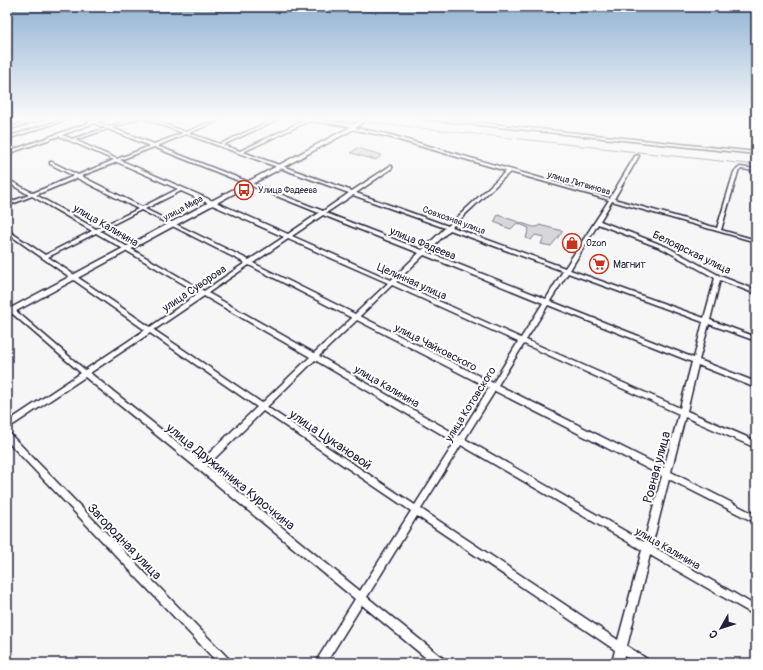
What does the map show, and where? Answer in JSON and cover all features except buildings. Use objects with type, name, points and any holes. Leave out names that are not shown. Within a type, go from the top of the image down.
[{"type":"main road","name":"улица Мира","points":[[9,310],[72,278],[312,149]]},
{"type":"main road","points":[[711,149],[755,154]]},
{"type":"street","points":[[7,153],[18,149]]},
{"type":"street","name":"Целинная улица","points":[[94,149],[756,446]]},
{"type":"street","points":[[7,204],[146,149]]},
{"type":"street","name":"улица Фадеева","points":[[162,149],[756,386]]},
{"type":"street","name":"Совхозная улица","points":[[233,149],[756,339]]},
{"type":"street","points":[[241,152],[247,149]]},
{"type":"street","name":"улица Литвинова","points":[[436,149],[756,241]]},
{"type":"street","name":"улица Котовского","points":[[320,663],[598,222],[637,156]]},
{"type":"street","name":"улица Чайковского","points":[[51,163],[756,519]]},
{"type":"street","name":"улица Суворова","points":[[7,426],[391,167]]},
{"type":"street","points":[[719,230],[736,172],[740,168],[756,170]]},
{"type":"street","points":[[201,466],[508,170]]},
{"type":"street","name":"улица Калинина","points":[[7,180],[756,611]]},
{"type":"street","points":[[44,256],[181,189]]},
{"type":"street","name":"Белоярская улица","points":[[598,222],[665,248],[718,278],[756,292]]},
{"type":"street","name":"улица Цукановой","points":[[7,232],[262,407],[643,663]]},
{"type":"street","name":"Ровная улица","points":[[617,663],[718,278]]},
{"type":"street","name":"улица Дружинника Курочкина","points":[[9,310],[440,663]]},
{"type":"street","name":"Загородная улица","points":[[7,436],[225,663]]},
{"type":"shaded area","points":[[355,149],[362,149],[382,155],[376,160],[351,153]]},
{"type":"shaded area","points":[[498,215],[533,227],[537,227],[539,225],[563,231],[551,246],[541,244],[544,237],[535,235],[531,240],[526,238],[529,228],[517,223],[511,229],[494,222]]},
{"type":"waterway","points":[[613,149],[756,165]]},
{"type":"place","name":"Улица Фадеева","points":[[244,190]]},
{"type":"place","name":"Ozon","points":[[572,243]]},
{"type":"place","name":"Магнит","points":[[599,264]]}]
